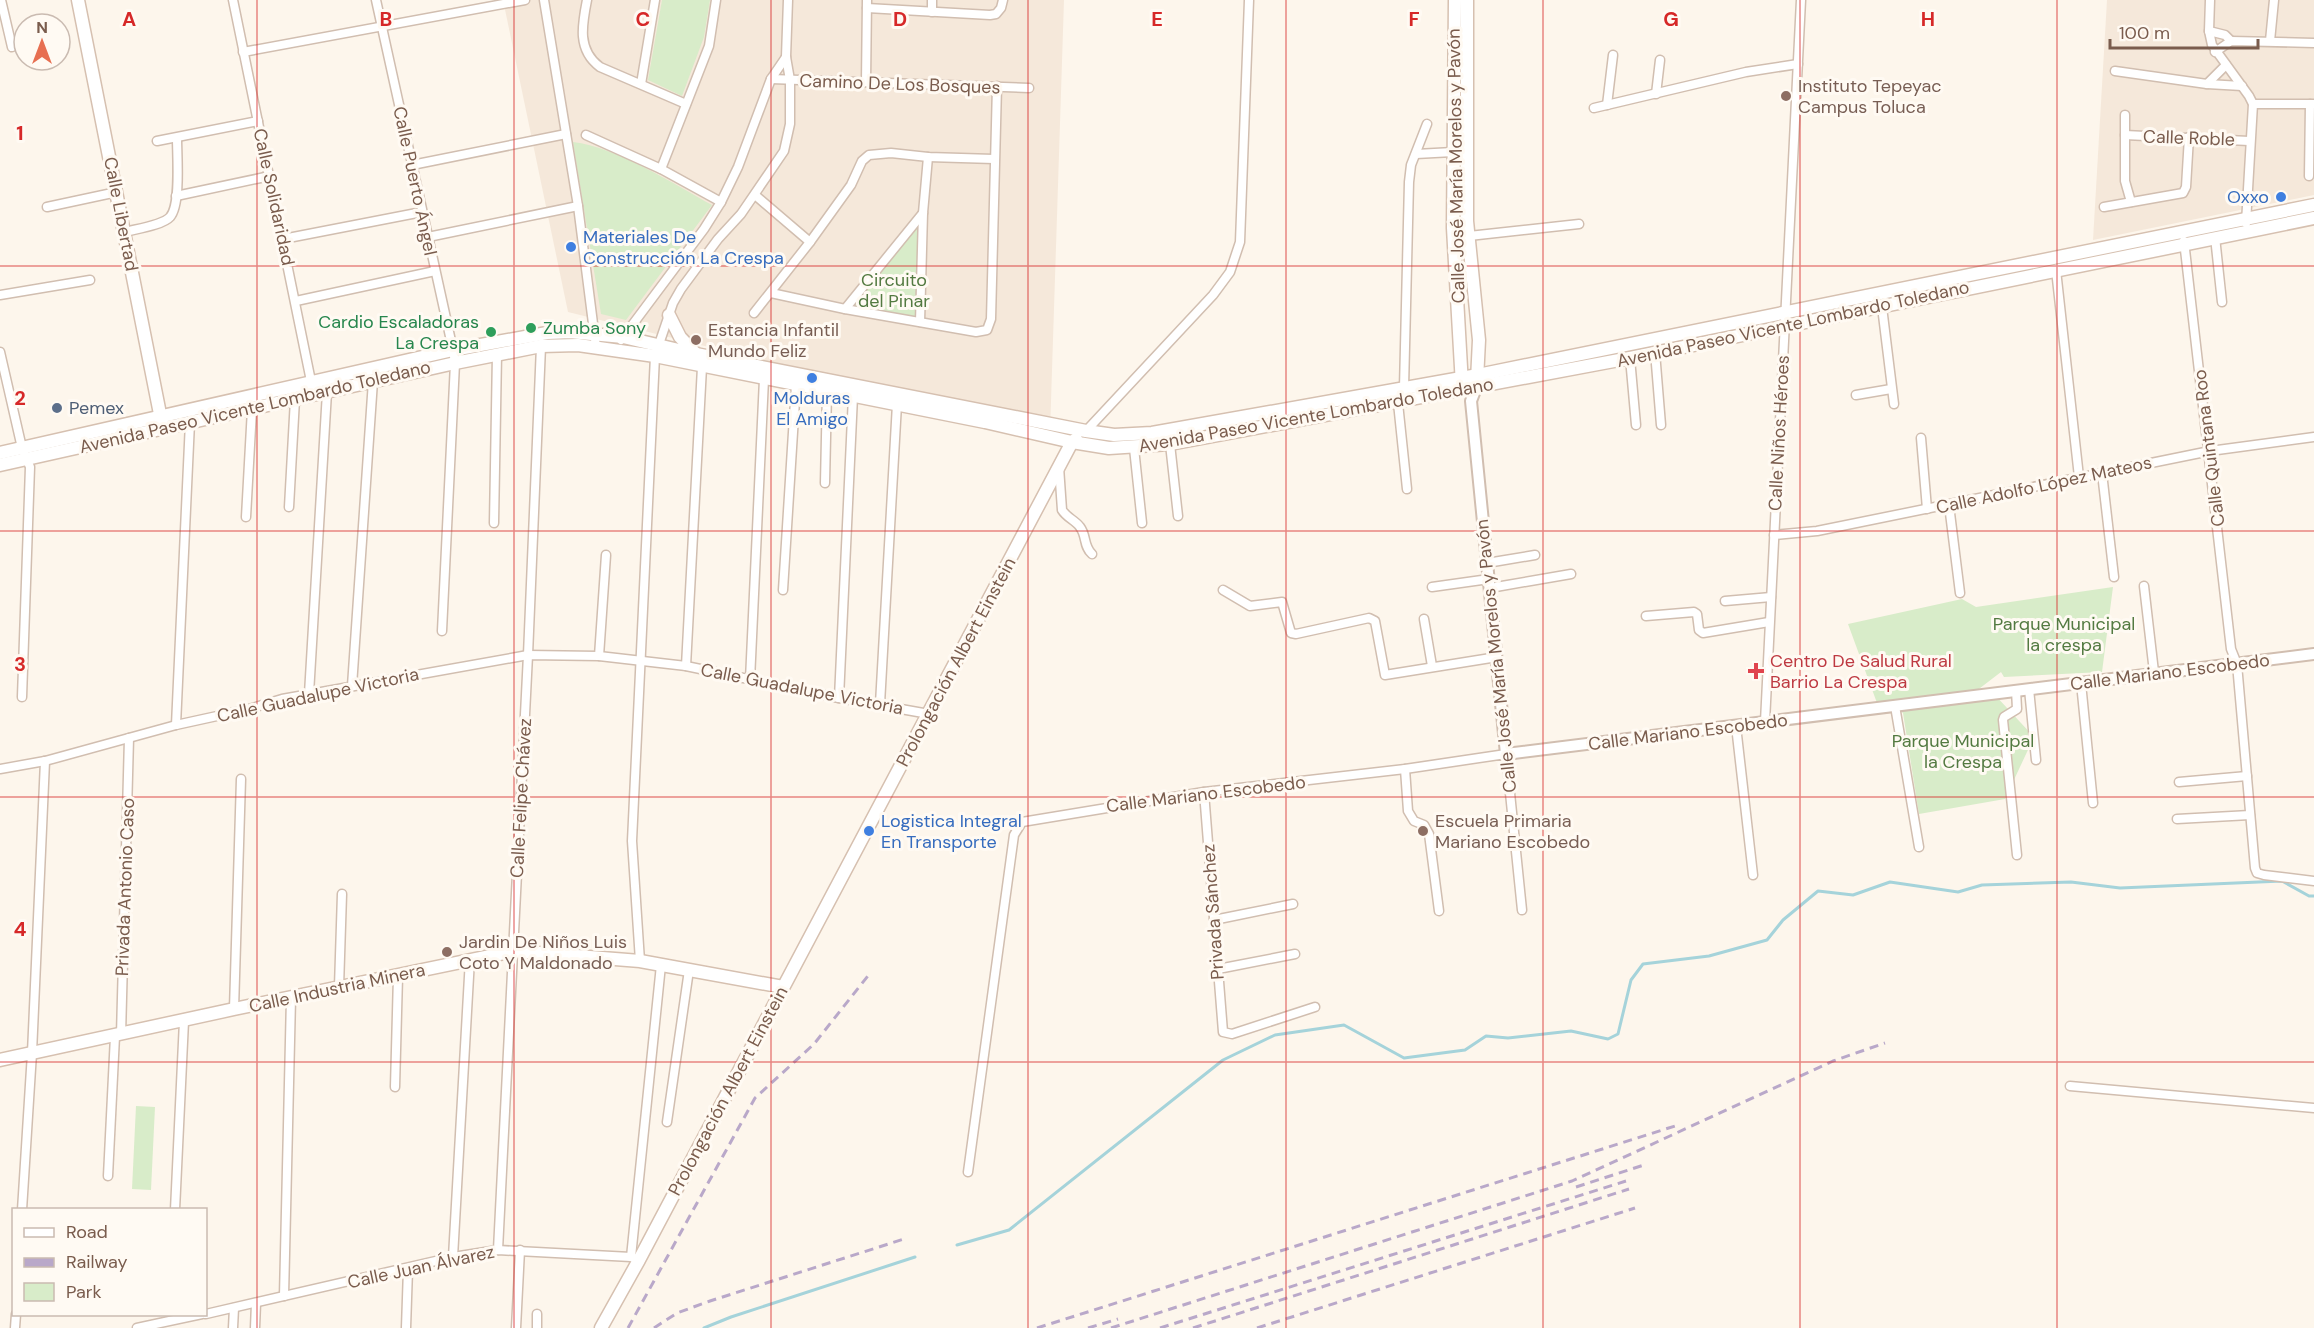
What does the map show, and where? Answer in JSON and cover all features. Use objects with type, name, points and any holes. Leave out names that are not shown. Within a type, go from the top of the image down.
[{"type":"main road","name":"Calle Libertad","points":[[78,0],[161,422]]},
{"type":"main road","name":"Calle José María Morelos y Pavón","points":[[1455,0],[1453,228],[1461,384]]},
{"type":"main road","name":"Calle José María Morelos y Pavón","points":[[1467,0],[1466,183],[1468,236],[1479,340],[1477,381]]},
{"type":"main road","points":[[1453,184],[1466,183]]},
{"type":"main road","name":"Avenida Paseo Vicente Lombardo Toledano","points":[[1477,381],[1630,358],[2056,270],[2183,237],[2215,237],[2246,225],[2314,205]]},
{"type":"main road","name":"Avenida Paseo Vicente Lombardo Toledano","points":[[161,422],[190,422],[314,395],[547,333],[595,333],[623,337],[702,366],[897,404],[1072,442],[1109,448],[1134,448],[1170,444],[1398,403],[1461,384],[1786,312],[2246,225],[2314,218]]},
{"type":"main road","points":[[669,315],[681,337],[696,354]]},
{"type":"main road","name":"Avenida Paseo Vicente Lombardo Toledano","points":[[0,453],[24,453],[161,422],[312,382],[454,356],[497,354],[541,346],[596,347],[696,354],[1114,435],[1152,434],[1404,388],[1461,384]]},
{"type":"main road","name":"Prolongación Albert Einstein","points":[[601,1328],[635,1258],[783,987],[1059,466],[1072,442],[1086,431]]},
{"type":"main road","name":"Avenida Paseo Vicente Lombardo Toledano","points":[[0,465],[24,453]]},
{"type":"main road","name":"Calle Industria Minera","points":[[0,1060],[514,951],[640,961],[783,987]]},
{"type":"street","points":[[1,0],[12,46]]},
{"type":"street","name":"Calle Solidaridad","points":[[233,0],[314,395]]},
{"type":"street","name":"Calle Puerto Ángel","points":[[376,0],[454,356],[442,631]]},
{"type":"street","points":[[243,52],[525,0]]},
{"type":"street","points":[[544,0],[578,206],[596,347]]},
{"type":"street","points":[[587,0],[582,36],[586,51],[592,61],[600,67],[686,104]]},
{"type":"street","points":[[641,84],[655,0]]},
{"type":"street","points":[[661,169],[709,46],[716,0]]},
{"type":"street","points":[[640,961],[633,841],[640,660],[657,351],[669,315],[681,289],[754,195],[784,151],[788,138],[790,80],[786,57],[788,0]]},
{"type":"street","points":[[932,0],[932,12]]},
{"type":"street","points":[[866,82],[867,4],[978,16],[996,14],[1003,0]]},
{"type":"street","name":"Prolongación Albert Einstein","points":[[1086,431],[1213,295],[1230,272],[1240,242],[1249,0]]},
{"type":"street","name":"Calle Niños Héroes","points":[[1765,722],[1801,0]]},
{"type":"street","points":[[2210,0],[2209,32],[2216,52],[2253,104],[2249,141],[2246,225]]},
{"type":"street","points":[[2270,40],[2274,0]]},
{"type":"street","points":[[2209,32],[2225,35],[2232,41]]},
{"type":"street","points":[[2216,52],[2232,41],[2270,40],[2314,43]]},
{"type":"street","points":[[1607,105],[1613,55]]},
{"type":"street","points":[[614,349],[704,229],[721,202],[738,167],[771,79],[786,57]]},
{"type":"street","points":[[1656,94],[1660,60]]},
{"type":"street","points":[[1594,108],[1746,72],[1798,64]]},
{"type":"street","points":[[2207,84],[2226,65]]},
{"type":"street","points":[[2115,71],[2207,84],[2242,86]]},
{"type":"street","name":"Camino De Los Bosques","points":[[771,79],[1029,88]]},
{"type":"street","points":[[771,293],[920,322],[983,332],[988,328],[991,319],[997,87]]},
{"type":"street","points":[[2253,104],[2312,104],[2312,160],[2309,176]]},
{"type":"street","points":[[2125,115],[2126,135]]},
{"type":"street","points":[[157,141],[258,121]]},
{"type":"street","points":[[1404,388],[1409,182],[1411,165],[1427,124]]},
{"type":"street","points":[[412,165],[566,134]]},
{"type":"street","points":[[586,135],[661,169],[721,202]]},
{"type":"street","name":"Calle Roble","points":[[2131,202],[2125,182],[2126,135],[2249,141]]},
{"type":"street","points":[[2104,207],[2183,193],[2186,188],[2189,137]]},
{"type":"street","points":[[125,232],[164,221],[170,217],[176,196],[177,138]]},
{"type":"street","points":[[1416,154],[1453,152]]},
{"type":"street","points":[[754,313],[810,242],[868,155],[880,153],[994,159]]},
{"type":"street","points":[[920,322],[923,213],[928,157]]},
{"type":"street","points":[[176,196],[270,176]]},
{"type":"street","points":[[47,207],[117,192]]},
{"type":"street","points":[[754,195],[810,242]]},
{"type":"street","points":[[428,237],[578,206]]},
{"type":"street","points":[[283,239],[422,212]]},
{"type":"street","points":[[845,309],[923,213]]},
{"type":"street","points":[[1468,236],[1579,224]]},
{"type":"street","points":[[704,229],[718,239]]},
{"type":"street","name":"Calle Quintana Roo","points":[[2183,237],[2210,451],[2231,649],[2237,664],[2257,873],[2314,881]]},
{"type":"street","points":[[2215,237],[2222,302]]},
{"type":"street","points":[[2056,270],[2079,477]]},
{"type":"street","points":[[296,302],[435,271]]},
{"type":"street","points":[[0,295],[90,280]]},
{"type":"street","points":[[1882,307],[1894,404]]},
{"type":"street","name":"Calle Felipe Chávez","points":[[498,1250],[541,346]]},
{"type":"street","points":[[0,352],[30,474],[22,697]]},
{"type":"street","points":[[1655,352],[1661,425]]},
{"type":"street","points":[[494,523],[497,354]]},
{"type":"street","points":[[1630,358],[1636,425]]},
{"type":"street","points":[[686,666],[702,366]]},
{"type":"street","points":[[750,680],[764,379]]},
{"type":"street","points":[[352,686],[373,381]]},
{"type":"street","name":"Calle José María Morelos y Pavón","points":[[1477,381],[1471,401],[1522,910]]},
{"type":"street","points":[[1461,384],[1471,401]]},
{"type":"street","points":[[783,590],[796,385]]},
{"type":"street","points":[[1856,395],[1891,389]]},
{"type":"street","points":[[825,483],[827,391]]},
{"type":"street","points":[[309,694],[327,392]]},
{"type":"street","points":[[839,698],[853,396]]},
{"type":"street","points":[[289,507],[295,399]]},
{"type":"street","points":[[1398,403],[1407,489]]},
{"type":"street","points":[[880,704],[897,404]]},
{"type":"street","points":[[246,517],[252,409]]},
{"type":"street","points":[[176,725],[190,422]]},
{"type":"street","name":"Calle Adolfo López Mateos","points":[[1774,535],[1817,531],[2210,451],[2314,437]]},
{"type":"street","points":[[1921,438],[1927,509]]},
{"type":"street","points":[[1170,444],[1178,516]]},
{"type":"street","points":[[1134,448],[1142,524]]},
{"type":"street","points":[[1059,466],[1062,510],[1082,529],[1086,547],[1092,554]]},
{"type":"street","points":[[2102,473],[2114,577]]},
{"type":"street","points":[[1949,505],[1960,593]]},
{"type":"street","points":[[599,656],[606,555]]},
{"type":"street","points":[[1487,563],[1535,555]]},
{"type":"street","points":[[1432,587],[1571,574]]},
{"type":"street","points":[[2144,586],[2154,672]]},
{"type":"street","points":[[1223,590],[1246,605],[1282,602],[1292,633],[1296,634],[1369,618],[1375,621],[1385,675],[1497,657]]},
{"type":"street","points":[[1725,601],[1771,597]]},
{"type":"street","points":[[1646,616],[1694,612],[1697,614],[1699,630],[1703,633],[1769,622]]},
{"type":"street","points":[[1424,619],[1432,666]]},
{"type":"street","name":"Calle Mariano Escobedo","points":[[968,1172],[1014,835],[1022,822],[1204,792],[1406,769],[1506,754],[2314,654]]},
{"type":"street","name":"Calle Guadalupe Victoria","points":[[0,769],[45,761],[176,725],[309,694],[528,655],[599,656],[686,666],[929,714]]},
{"type":"street","points":[[2081,683],[2093,803]]},
{"type":"street","points":[[2029,689],[2036,760]]},
{"type":"street","points":[[2016,690],[2017,709],[2003,720],[2017,855]]},
{"type":"street","points":[[1894,706],[1919,847]]},
{"type":"street","points":[[1736,726],[1753,875]]},
{"type":"street","name":"Privada Antonio Caso","points":[[108,1176],[118,1036],[129,738]]},
{"type":"street","points":[[22,1208],[32,1053],[45,761]]},
{"type":"street","points":[[1406,769],[1407,811],[1414,820],[1424,825],[1429,834],[1439,911]]},
{"type":"street","points":[[2179,782],[2247,776]]},
{"type":"street","points":[[234,1009],[241,778]]},
{"type":"street","name":"Privada Sánchez","points":[[1204,792],[1223,1032],[1232,1034],[1315,1007]]},
{"type":"street","points":[[2177,819],[2250,815]]},
{"type":"street","points":[[339,987],[342,894]]},
{"type":"street","points":[[1214,920],[1293,904]]},
{"type":"street","points":[[1218,969],[1295,954]]},
{"type":"street","points":[[453,1257],[470,959]]},
{"type":"street","points":[[635,1258],[661,965]]},
{"type":"street","points":[[667,1122],[689,970]]},
{"type":"street","points":[[396,1087],[398,976]]},
{"type":"street","points":[[284,1296],[291,998]]},
{"type":"street","points":[[175,1208],[184,1021]]},
{"type":"street","points":[[2070,1086],[2314,1108]]},
{"type":"street","name":"Calle Juan Álvarez","points":[[207,1313],[453,1257],[498,1250],[635,1258]]},
{"type":"street","points":[[516,1328],[520,1250]]},
{"type":"street","points":[[406,1328],[408,1269]]},
{"type":"street","points":[[255,1328],[256,1303]]},
{"type":"street","points":[[233,1328],[234,1308]]},
{"type":"street","points":[[537,1314],[537,1328]]},
{"type":"street","name":"Calle Juan Álvarez","points":[[137,1328],[194,1316]]},
{"type":"shaded area","points":[[503,0],[1064,0],[1050,432],[568,312]]},
{"type":"shaded area","points":[[2107,0],[2314,0],[2314,195],[2093,240]]},
{"type":"green space","points":[[662,0],[710,0],[704,37],[682,96],[648,80]]},
{"type":"green space","points":[[573,142],[590,145],[626,159],[712,205],[626,320],[601,314]]},
{"type":"green space","name":"Circuito del Pinar","points":[[918,226],[917,318],[852,306]]},
{"type":"green space","name":"Parque Municipal la Crespa","points":[[2113,587],[2102,672],[2004,677],[2001,672],[1971,695],[1877,703],[1848,624],[1962,599],[1976,607]]},
{"type":"green space","name":"Parque Municipal la Crespa","points":[[1994,694],[2034,737],[2005,799],[1919,814],[1903,713],[1896,707]]},
{"type":"green space","points":[[136,1106],[155,1107],[151,1190],[132,1189]]},
{"type":"waterway","points":[[957,1245],[1009,1230],[1223,1060],[1275,1035],[1344,1025],[1404,1058],[1465,1050],[1486,1036],[1508,1038],[1571,1031],[1608,1039],[1618,1034],[1631,980],[1643,964],[1709,956],[1767,940],[1783,920],[1818,891],[1853,895],[1890,882],[1958,892],[1982,885],[2071,882],[2120,888],[2282,881],[2309,896],[2314,896]]},
{"type":"waterway","points":[[704,1328],[731,1317],[915,1257]]},
{"type":"railway","points":[[628,1328],[755,1098],[814,1044],[871,972]]},
{"type":"railway","points":[[1111,1328],[1572,1181],[1833,1061],[1885,1043]]},
{"type":"railway","points":[[1037,1328],[1675,1126]]},
{"type":"railway","points":[[1576,1187],[1647,1164]]},
{"type":"railway","points":[[1160,1328],[1626,1181]]},
{"type":"railway","points":[[1193,1328],[1629,1189]]},
{"type":"railway","points":[[1257,1328],[1635,1208]]},
{"type":"railway","points":[[654,1328],[677,1313],[710,1301],[904,1239]]},
{"type":"railway","points":[[1088,1328],[1118,1319]]},
{"type":"place","name":"Instituto Tepeyac Campus Toluca","points":[[1786,96]]},
{"type":"place","name":"Oxxo","points":[[2281,197]]},
{"type":"place","name":"Materiales De Construcción La Crespa","points":[[571,247]]},
{"type":"place","name":"Zumba Sony","points":[[531,328]]},
{"type":"place","name":"Cardio Escaladoras La Crespa","points":[[491,332]]},
{"type":"place","name":"Estancia Infantil Mundo Feliz","points":[[696,340]]},
{"type":"place","name":"Molduras El Amigo","points":[[812,378]]},
{"type":"place","name":"Pemex","points":[[57,408]]},
{"type":"place","name":"Centro De Salud Rural Barrio La Crespa","points":[[1756,671]]},
{"type":"place","name":"Logistica Integral En Transporte","points":[[869,831]]},
{"type":"place","name":"Escuela Primaria Mariano Escobedo","points":[[1423,831]]},
{"type":"place","name":"Jardin De Niños Luis Coto Y Maldonado","points":[[447,952]]},
{"type":"park label","name":"Parque Municipal la crespa","points":[[2064,634]]}]
